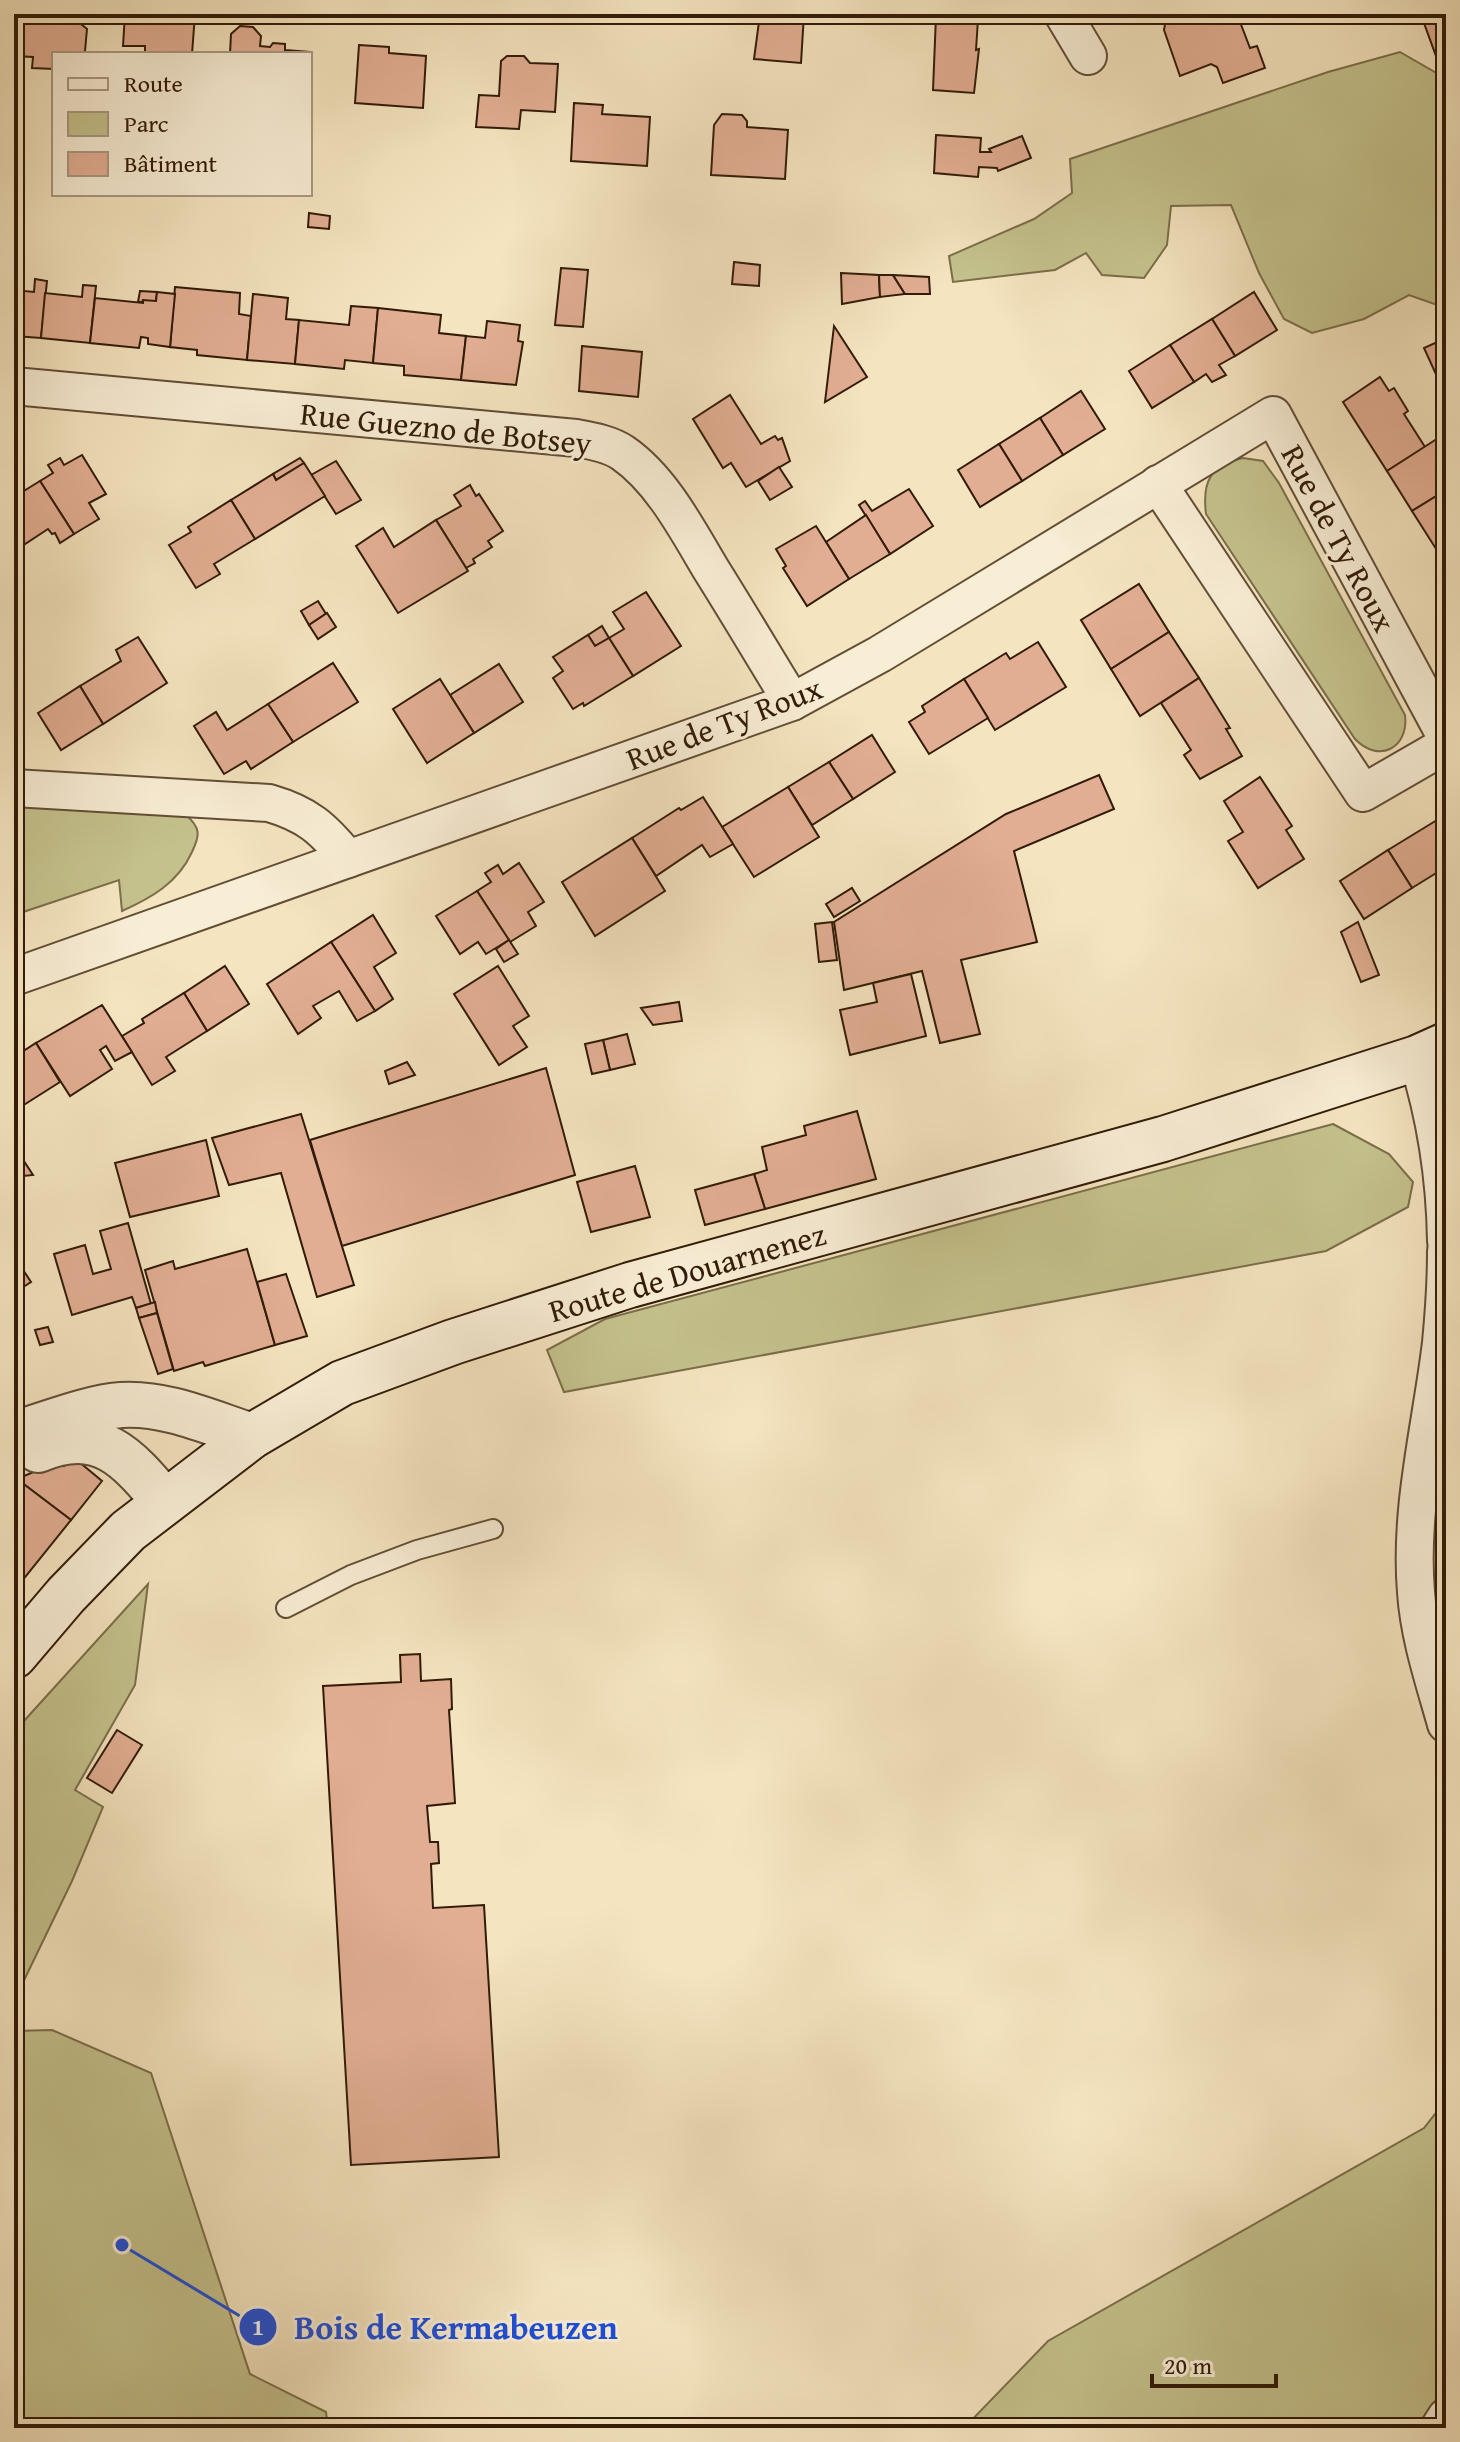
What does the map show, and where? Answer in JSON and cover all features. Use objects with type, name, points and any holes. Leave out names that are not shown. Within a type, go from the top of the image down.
[{"type":"main road","name":"Route de Douarnenez","points":[[14,1656],[66,1595],[128,1531],[252,1436],[342,1383],[537,1314],[630,1285],[1163,1139],[1431,1051]]},
{"type":"main road","points":[[14,1434],[120,1405],[176,1411],[252,1436]]},
{"type":"main road","points":[[14,1460],[50,1445],[88,1440],[108,1447],[141,1473],[165,1502]]},
{"type":"street","points":[[1063,14],[1088,56]]},
{"type":"street","name":"Rue Guezno de Botsey","points":[[14,386],[576,438],[602,444],[621,452],[640,467],[659,490],[792,702]]},
{"type":"street","name":"Rue de Ty Roux","points":[[14,977],[792,702],[880,654],[1273,415],[1446,737]]},
{"type":"street","points":[[1158,484],[1363,793],[1446,745]]},
{"type":"street","points":[[14,788],[269,803],[306,817],[325,831],[348,859]]},
{"type":"street","points":[[1431,1051],[1431,1102],[1445,1194],[1446,1241]]},
{"type":"street","points":[[1446,1251],[1441,1345],[1422,1460],[1414,1547],[1416,1594],[1423,1640],[1446,1724]]},
{"type":"street","points":[[1439,2428],[1446,2417]]},
{"type":"lane","points":[[286,1608],[351,1575],[417,1550],[493,1529]]},
{"type":"green space","points":[[1400,52],[1440,75],[1446,73],[1446,308],[1409,295],[1364,319],[1312,333],[1284,319],[1259,273],[1231,205],[1171,206],[1167,245],[1144,278],[1102,275],[1086,253],[1055,270],[953,282],[949,256],[1034,219],[1072,193],[1070,159],[1328,72]]},
{"type":"green space","points":[[1243,458],[1263,461],[1279,483],[1405,715],[1402,736],[1390,749],[1374,750],[1355,739],[1206,514],[1205,493],[1211,477],[1223,465]]},
{"type":"green space","points":[[14,806],[186,815],[197,828],[198,836],[186,863],[171,881],[153,895],[122,911],[119,880],[14,915]]},
{"type":"green space","points":[[1333,1124],[1389,1154],[1413,1182],[1408,1207],[1326,1251],[564,1392],[547,1350],[605,1319]]},
{"type":"green space","points":[[148,1584],[135,1685],[75,1790],[103,1807],[72,1881],[14,2001],[14,1732]]},
{"type":"green space","points":[[52,2030],[151,2073],[250,2374],[326,2412],[328,2428],[14,2428],[14,2031]]},
{"type":"green space","points":[[1446,2100],[1446,2428],[964,2428],[1048,2341],[1424,2128]]},
{"type":"building","points":[[14,14],[82,14],[81,24],[87,29],[84,52],[52,52],[52,69],[32,68],[33,57],[14,56]]},
{"type":"building","points":[[125,14],[195,14],[192,52],[145,52],[145,46],[123,46]]},
{"type":"building","points":[[760,14],[804,14],[801,63],[754,59]]},
{"type":"building","points":[[1188,14],[1192,20],[1208,14],[1216,14],[1217,17],[1237,14],[1250,48],[1257,46],[1265,68],[1223,83],[1217,67],[1211,64],[1180,76],[1164,30],[1166,19]]},
{"type":"building","points":[[1428,14],[1446,14],[1446,65],[1440,67],[1424,23],[1430,21]]},
{"type":"building","points":[[936,16],[978,19],[976,50],[979,49],[974,93],[933,90]]},
{"type":"building","points":[[240,26],[253,27],[261,36],[260,46],[285,44],[285,50],[310,52],[230,52],[231,34]]},
{"type":"building","points":[[359,45],[389,47],[389,53],[426,56],[423,108],[355,103]]},
{"type":"building","points":[[507,56],[524,56],[530,63],[558,64],[555,112],[521,110],[519,129],[476,127],[479,95],[499,96],[501,61]]},
{"type":"building","points":[[574,103],[603,105],[602,114],[650,117],[647,166],[571,161]]},
{"type":"building","points":[[722,114],[742,115],[747,127],[788,130],[785,179],[711,175],[714,125]]},
{"type":"building","points":[[936,135],[981,138],[980,152],[991,152],[989,149],[1022,136],[1031,158],[998,171],[997,168],[979,167],[978,177],[934,173]]},
{"type":"building","points":[[309,213],[330,216],[329,229],[308,227]]},
{"type":"building","points":[[734,262],[760,265],[759,286],[732,284]]},
{"type":"building","points":[[561,268],[588,270],[583,327],[555,325]]},
{"type":"building","points":[[841,273],[879,275],[880,297],[842,304]]},
{"type":"building","points":[[879,275],[893,275],[905,294],[880,297]]},
{"type":"building","points":[[893,275],[929,277],[930,294],[905,294]]},
{"type":"building","points":[[35,279],[47,281],[41,338],[14,336],[14,290],[34,292]]},
{"type":"building","points":[[83,285],[96,286],[90,343],[41,338],[45,293],[82,297]]},
{"type":"building","points":[[175,287],[240,293],[239,314],[251,316],[247,360],[197,355],[197,350],[170,347]]},
{"type":"building","points":[[140,291],[157,292],[156,301],[138,302]]},
{"type":"building","points":[[157,292],[175,294],[170,347],[148,344],[148,338],[141,337],[139,348],[90,343],[95,298],[143,303],[143,300],[156,301]]},
{"type":"building","points":[[1254,292],[1277,330],[1235,356],[1212,319]]},
{"type":"building","points":[[253,294],[288,298],[286,319],[299,320],[295,364],[247,360]]},
{"type":"building","points":[[351,306],[378,308],[373,363],[345,360],[344,369],[295,364],[299,320],[349,325]]},
{"type":"building","points":[[378,308],[441,315],[439,333],[466,336],[461,380],[404,375],[404,366],[373,363]]},
{"type":"building","points":[[1212,319],[1235,356],[1219,365],[1226,375],[1212,382],[1206,374],[1194,382],[1170,345]]},
{"type":"building","points":[[487,321],[520,325],[518,341],[523,342],[516,385],[461,380],[466,336],[485,338]]},
{"type":"building","points":[[834,326],[867,377],[825,402]]},
{"type":"building","points":[[1446,338],[1446,378],[1439,381],[1424,348]]},
{"type":"building","points":[[1170,345],[1194,382],[1152,408],[1129,371]]},
{"type":"building","points":[[582,346],[642,352],[638,397],[579,391]]},
{"type":"building","points":[[1380,377],[1389,391],[1394,388],[1408,411],[1404,414],[1425,447],[1387,471],[1343,402]]},
{"type":"building","points":[[1081,391],[1105,429],[1063,455],[1040,418]]},
{"type":"building","points":[[730,395],[761,444],[775,436],[778,440],[782,438],[790,461],[746,487],[731,463],[723,468],[693,419]]},
{"type":"building","points":[[1040,418],[1063,455],[1022,481],[999,444]]},
{"type":"building","points":[[1446,433],[1446,490],[1412,511],[1387,471]]},
{"type":"building","points":[[999,444],[1022,481],[980,507],[958,470]]},
{"type":"building","points":[[82,455],[106,494],[89,503],[99,519],[74,534],[40,481],[53,473],[48,465],[60,458],[64,465]]},
{"type":"building","points":[[300,458],[304,463],[276,480],[273,474]]},
{"type":"building","points":[[336,461],[361,500],[336,514],[311,475]]},
{"type":"building","points":[[304,463],[325,496],[255,539],[231,500],[273,474],[276,480]]},
{"type":"building","points":[[779,467],[792,487],[770,500],[758,481]]},
{"type":"building","points":[[40,481],[74,534],[60,543],[55,533],[48,529],[22,546],[14,533],[14,497]]},
{"type":"building","points":[[470,485],[503,531],[488,541],[492,547],[473,559],[475,563],[466,568],[436,520],[461,506],[454,495]]},
{"type":"building","points":[[909,489],[933,526],[890,554],[859,505],[865,501],[872,511]]},
{"type":"building","points":[[1446,490],[1446,547],[1438,552],[1412,511]]},
{"type":"building","points":[[231,500],[255,539],[214,564],[220,574],[196,588],[169,545],[191,532],[188,527]]},
{"type":"building","points":[[866,515],[890,554],[849,579],[826,542]]},
{"type":"building","points":[[436,520],[468,571],[398,613],[356,546],[383,528],[394,547]]},
{"type":"building","points":[[816,526],[849,579],[807,606],[783,568],[786,566],[776,549]]},
{"type":"building","points":[[1139,584],[1169,632],[1111,669],[1081,620]]},
{"type":"building","points":[[646,592],[681,646],[633,676],[609,638],[624,629],[613,612]]},
{"type":"building","points":[[318,601],[326,614],[309,625],[301,611]]},
{"type":"building","points":[[327,613],[336,627],[318,639],[309,625]]},
{"type":"building","points":[[602,626],[609,638],[595,646],[588,635]]},
{"type":"building","points":[[1169,632],[1199,678],[1140,716],[1111,669]]},
{"type":"building","points":[[588,635],[595,646],[609,638],[633,676],[584,706],[583,703],[573,709],[553,678],[563,671],[553,657]]},
{"type":"building","points":[[138,637],[167,683],[103,724],[80,686],[121,661],[116,650]]},
{"type":"building","points":[[1038,642],[1066,687],[995,730],[964,679],[1006,653],[1010,659]]},
{"type":"building","points":[[333,663],[358,702],[293,742],[268,704]]},
{"type":"building","points":[[499,664],[523,702],[474,733],[450,695]]},
{"type":"building","points":[[1199,678],[1230,728],[1226,729],[1242,756],[1200,779],[1184,755],[1191,750],[1161,703]]},
{"type":"building","points":[[440,679],[474,733],[427,763],[393,709]]},
{"type":"building","points":[[964,679],[988,718],[929,754],[909,722],[925,712],[922,706]]},
{"type":"building","points":[[80,686],[103,724],[61,750],[38,713]]},
{"type":"building","points":[[268,704],[293,742],[251,769],[246,761],[224,774],[194,726],[216,712],[227,730]]},
{"type":"building","points":[[872,735],[895,772],[853,799],[829,762]]},
{"type":"building","points":[[829,762],[853,799],[812,825],[788,787]]},
{"type":"building","points":[[1099,775],[1114,809],[1014,851],[1037,942],[961,960],[980,1034],[940,1043],[922,971],[844,990],[834,922],[1006,814]]},
{"type":"building","points":[[1260,777],[1292,826],[1286,830],[1304,859],[1258,888],[1228,841],[1243,832],[1224,801]]},
{"type":"building","points":[[788,787],[819,837],[754,877],[722,827]]},
{"type":"building","points":[[703,797],[733,844],[710,857],[702,845],[656,876],[632,838],[679,808],[681,810]]},
{"type":"building","points":[[1437,820],[1446,834],[1446,867],[1412,888],[1388,850]]},
{"type":"building","points":[[632,838],[665,891],[595,936],[562,882]]},
{"type":"building","points":[[1388,850],[1412,888],[1364,919],[1340,881]]},
{"type":"building","points":[[519,863],[544,902],[528,912],[536,926],[510,942],[477,891],[491,882],[485,873],[498,865],[503,874]]},
{"type":"building","points":[[852,888],[860,901],[834,917],[826,904]]},
{"type":"building","points":[[477,891],[509,940],[486,954],[478,942],[460,954],[436,916]]},
{"type":"building","points":[[373,915],[396,953],[374,967],[393,999],[375,1011],[331,942]]},
{"type":"building","points":[[832,922],[837,960],[819,962],[815,924]]},
{"type":"building","points":[[1358,922],[1379,975],[1361,982],[1341,932]]},
{"type":"building","points":[[509,940],[518,954],[504,962],[496,949]]},
{"type":"building","points":[[331,942],[375,1011],[357,1021],[339,991],[313,1006],[321,1018],[298,1034],[267,984]]},
{"type":"building","points":[[225,966],[249,1004],[207,1031],[184,993]]},
{"type":"building","points":[[498,966],[529,1016],[513,1026],[527,1047],[499,1065],[454,994]]},
{"type":"building","points":[[911,974],[926,1036],[850,1055],[840,1010],[877,1002],[873,983]]},
{"type":"building","points":[[184,993],[207,1031],[166,1057],[175,1071],[152,1085],[122,1036],[144,1023],[142,1019]]},
{"type":"building","points":[[679,1002],[682,1021],[653,1025],[641,1008]]},
{"type":"building","points":[[102,1005],[132,1052],[115,1061],[106,1046],[100,1050],[112,1069],[70,1096],[36,1043]]},
{"type":"building","points":[[627,1034],[635,1064],[610,1070],[603,1040]]},
{"type":"building","points":[[603,1040],[610,1070],[592,1074],[585,1044]]},
{"type":"building","points":[[36,1043],[60,1082],[19,1108],[14,1101],[14,1057]]},
{"type":"building","points":[[407,1062],[415,1075],[389,1084],[385,1071]]},
{"type":"building","points":[[546,1068],[575,1175],[342,1246],[310,1140]]},
{"type":"building","points":[[857,1111],[876,1179],[765,1209],[754,1174],[767,1170],[762,1147],[806,1135],[804,1126]]},
{"type":"building","points":[[301,1114],[354,1285],[317,1297],[281,1173],[229,1185],[212,1138]]},
{"type":"building","points":[[206,1140],[219,1196],[130,1217],[115,1163]]},
{"type":"building","points":[[18,1152],[33,1175],[14,1177],[14,1154]]},
{"type":"building","points":[[635,1166],[650,1217],[591,1232],[577,1182]]},
{"type":"building","points":[[754,1174],[765,1209],[705,1225],[695,1190]]},
{"type":"building","points":[[128,1223],[151,1304],[136,1308],[132,1297],[72,1315],[54,1254],[85,1245],[93,1274],[111,1269],[100,1231]]},
{"type":"building","points":[[247,1249],[275,1345],[205,1366],[203,1362],[174,1371],[145,1270],[173,1261],[175,1269]]},
{"type":"building","points":[[14,1256],[31,1282],[14,1293]]},
{"type":"building","points":[[286,1274],[307,1336],[275,1345],[257,1282]]},
{"type":"building","points":[[155,1302],[157,1313],[139,1318],[136,1308]]},
{"type":"building","points":[[157,1313],[173,1369],[158,1374],[139,1318]]},
{"type":"building","points":[[48,1327],[53,1342],[40,1345],[35,1330]]},
{"type":"building","points":[[72,1456],[102,1481],[71,1520],[17,1479],[59,1461],[64,1466]]},
{"type":"building","points":[[17,1479],[71,1520],[14,1591],[14,1491],[18,1486]]},
{"type":"building","points":[[420,1654],[421,1681],[451,1679],[452,1709],[449,1710],[455,1803],[427,1806],[430,1842],[438,1842],[439,1863],[431,1864],[433,1908],[484,1905],[499,2157],[351,2165],[323,1686],[401,1682],[400,1655]]},
{"type":"building","points":[[117,1730],[142,1745],[112,1793],[87,1778]]},
{"type":"place","name":"Bois de Kermabeuzen","points":[[122,2245]]}]
